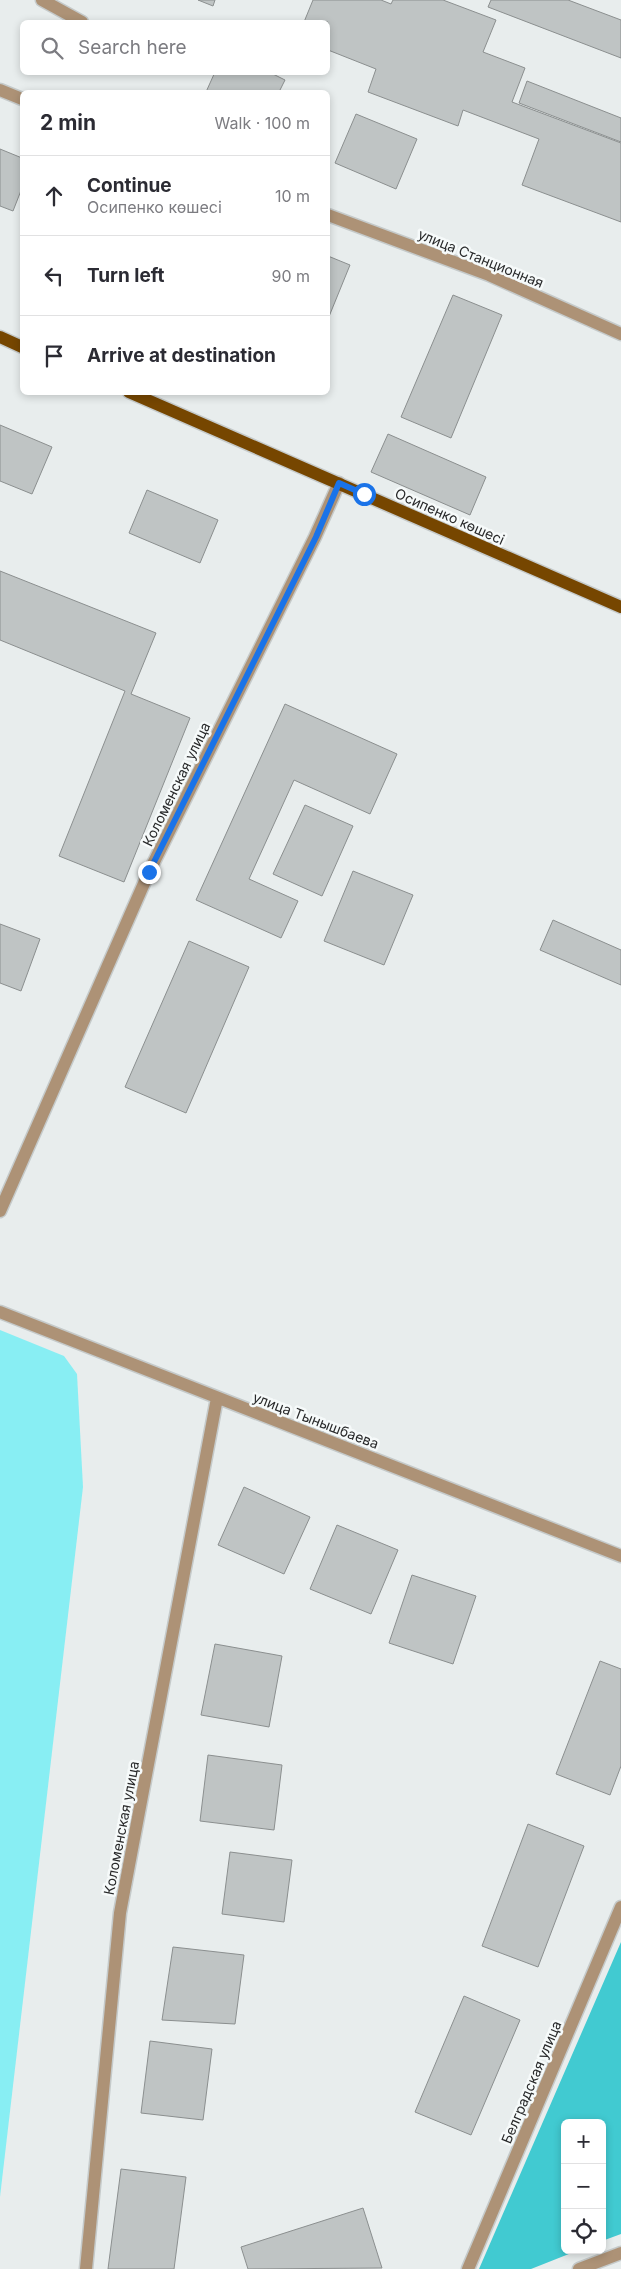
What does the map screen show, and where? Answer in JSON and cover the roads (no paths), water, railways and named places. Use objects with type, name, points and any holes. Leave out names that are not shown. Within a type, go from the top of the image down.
[{"type":"main road","points":[[0,337],[20,346]]},
{"type":"main road","name":"Осипенко көшесі","points":[[146,396],[621,607]]},
{"type":"street","points":[[42,0],[78,20]]},
{"type":"street","points":[[0,90],[20,98]]},
{"type":"street","name":"улица Станционная","points":[[330,216],[489,276],[621,334]]},
{"type":"street","name":"Коломенская улица","points":[[0,1211],[149,872],[316,537],[339,483]]},
{"type":"street","name":"улица Тынышбаева","points":[[0,1312],[621,1556]]},
{"type":"street","name":"Коломенская улица","points":[[86,2269],[120,1914],[217,1398]]},
{"type":"street","name":"Белградская улица","points":[[468,2269],[621,1907]]},
{"type":"street","points":[[579,2269],[621,2254]]}]
